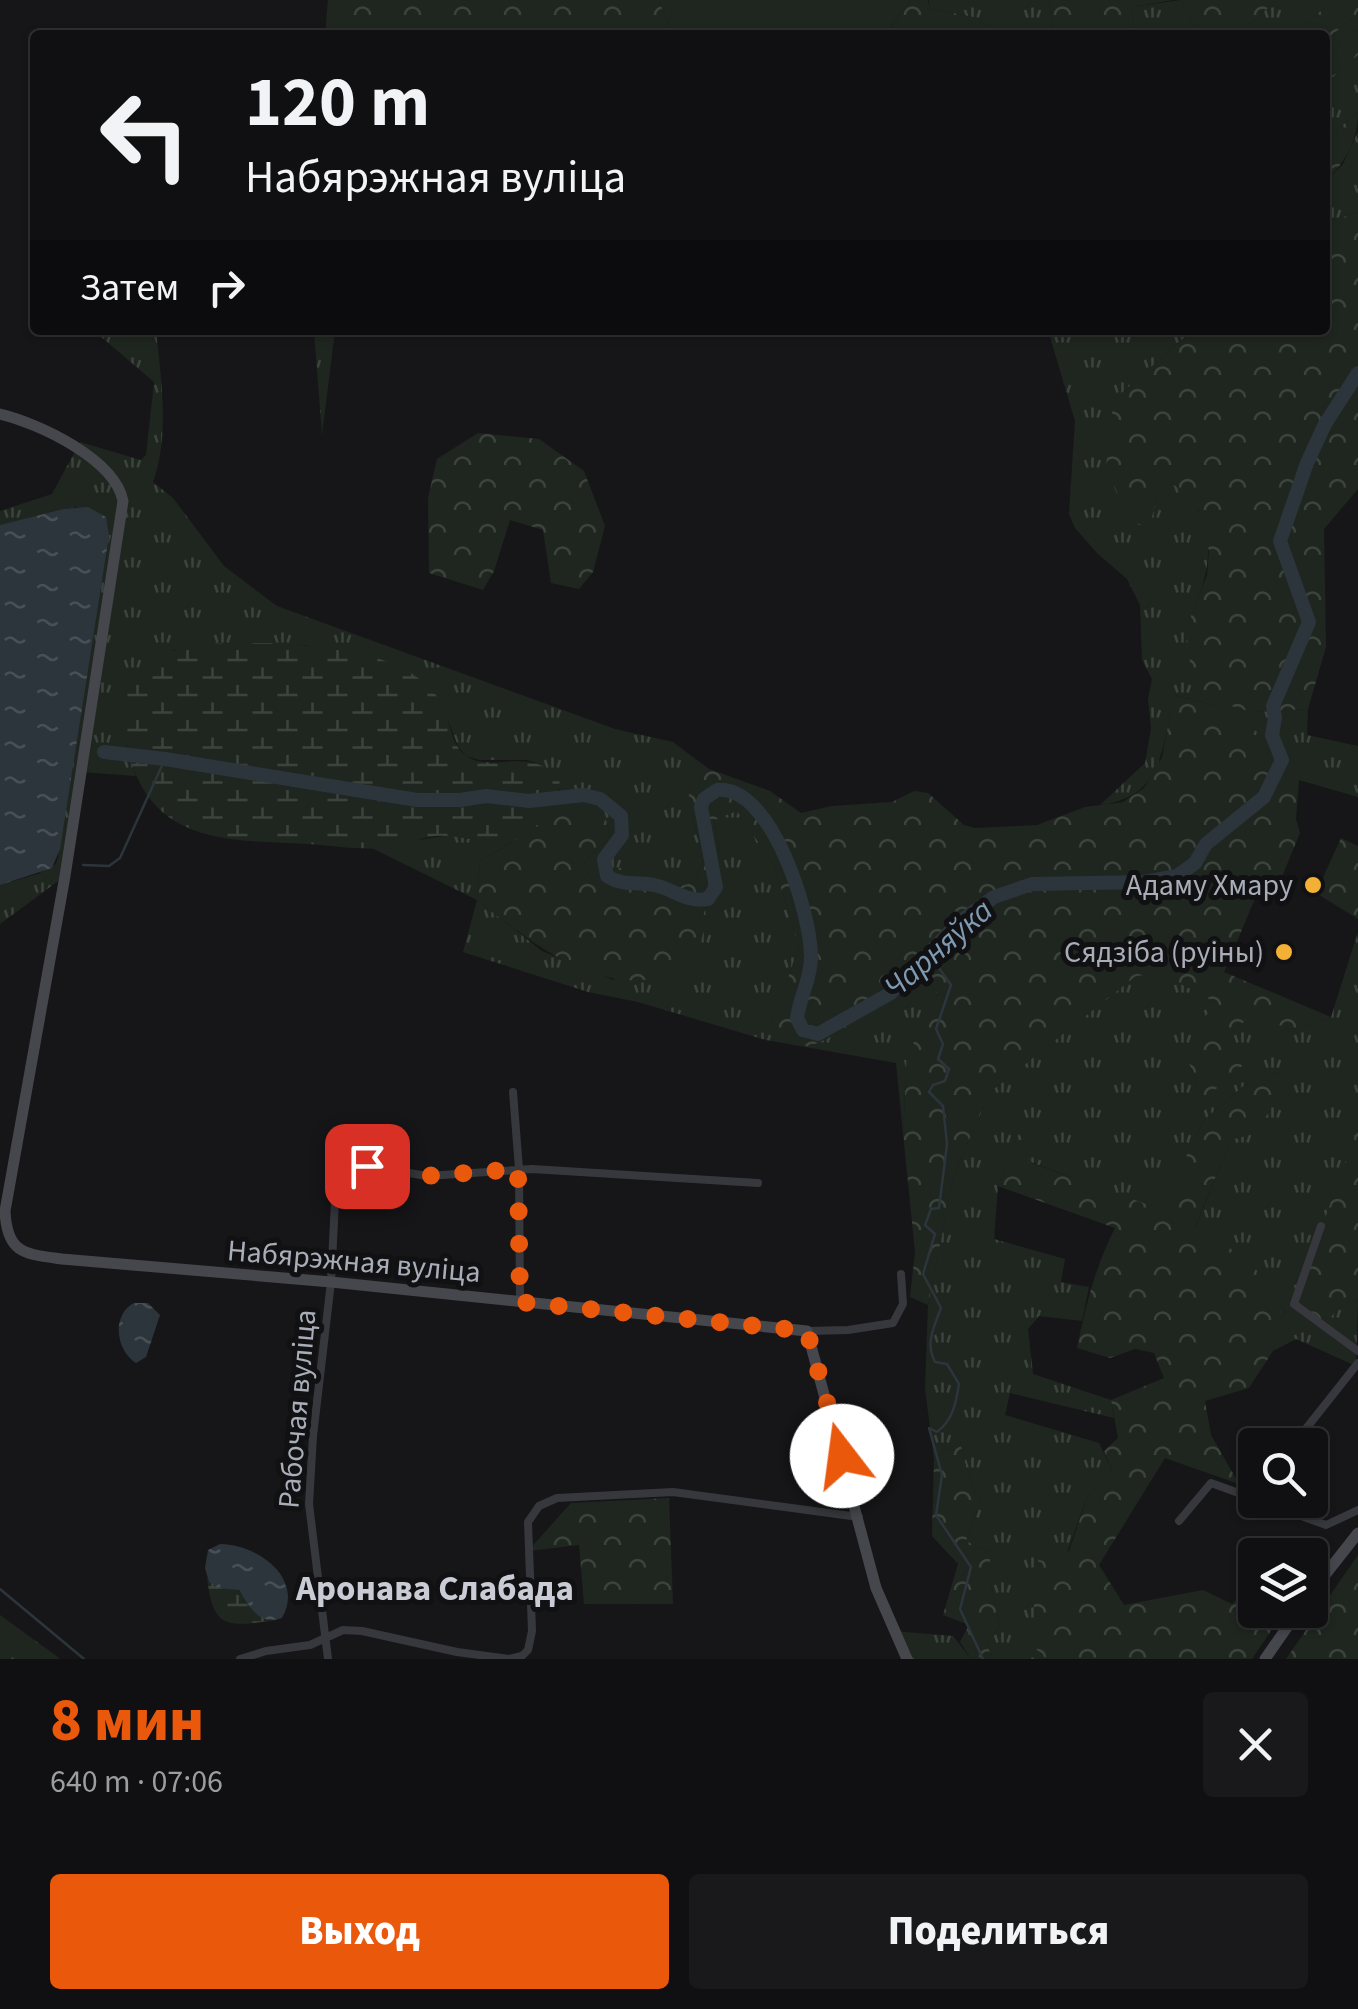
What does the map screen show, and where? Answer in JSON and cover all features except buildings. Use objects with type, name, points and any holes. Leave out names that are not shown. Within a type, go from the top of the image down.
[{"type":"street","name":"Набярэжная вуліца","points":[[0,414],[46,428],[78,450],[114,480],[123,501],[64,876],[5,1211],[9,1238],[17,1249],[62,1259],[807,1331]]},
{"type":"street","points":[[513,1092],[520,1302]]},
{"type":"street","name":"Рабочая вуліца","points":[[328,1659],[309,1504],[331,1282],[337,1161],[426,1176],[518,1169]]},
{"type":"street","points":[[518,1169],[758,1183]]},
{"type":"street","points":[[1321,1226],[1294,1304],[1358,1351]]},
{"type":"street","points":[[900,1274],[903,1304],[894,1324],[859,1330],[807,1331],[876,1588],[905,1656]]},
{"type":"street","points":[[1306,1428],[1358,1363]]},
{"type":"street","points":[[1179,1521],[1211,1484],[1238,1494]]},
{"type":"street","points":[[240,1659],[310,1645],[352,1630],[457,1652],[509,1659],[522,1656],[528,1650],[532,1631],[528,1522],[538,1506],[557,1498],[673,1492],[859,1518]]},
{"type":"street","points":[[1308,1518],[1326,1524],[1358,1510]]},
{"type":"street","points":[[1328,1570],[1358,1532]]},
{"type":"street","points":[[1265,1659],[1287,1628]]},
{"type":"green space","points":[[328,0],[659,0],[671,30],[325,30]]},
{"type":"green space","points":[[659,0],[911,0],[889,30],[671,30]]},
{"type":"green space","points":[[911,0],[928,0],[930,8],[977,18],[990,30],[889,30]]},
{"type":"green space","points":[[929,0],[1049,0],[1053,30],[990,30],[977,18],[930,8]]},
{"type":"green space","points":[[1049,0],[1173,0],[1132,7],[1134,30],[1053,30]]},
{"type":"green space","points":[[1181,0],[1196,30],[1134,30],[1132,7]]},
{"type":"green space","points":[[1181,0],[1277,0],[1243,30],[1196,30]]},
{"type":"green space","points":[[1277,0],[1333,0],[1299,30],[1243,30]]},
{"type":"green space","points":[[1333,0],[1358,0],[1358,13],[1330,37],[1330,30],[1299,30]]},
{"type":"green space","points":[[1358,13],[1358,30],[1330,54],[1330,37]]},
{"type":"green space","points":[[1358,30],[1358,55],[1330,80],[1330,54]]},
{"type":"green space","points":[[1358,55],[1358,112],[1330,136],[1330,80]]},
{"type":"green space","points":[[1358,112],[1349,150],[1330,177],[1330,136]]},
{"type":"green space","points":[[1358,131],[1358,212],[1330,221],[1330,178],[1343,164]]},
{"type":"green space","points":[[1358,212],[1358,489],[1324,529],[1326,647],[1308,709],[1252,712],[1194,695],[1186,629],[1207,575],[1209,551],[1199,511],[1172,482],[1158,495],[1150,523],[1139,525],[1128,519],[1106,466],[1113,405],[1187,335],[1330,335],[1330,221]]},
{"type":"green space","points":[[99,335],[157,335],[163,426],[153,482],[173,498],[224,566],[277,606],[615,729],[673,742],[709,769],[687,780],[695,828],[705,857],[694,883],[672,887],[625,867],[591,879],[584,862],[611,835],[606,821],[558,800],[560,789],[540,764],[466,756],[458,746],[440,700],[363,656],[305,645],[238,644],[173,650],[126,745],[136,776],[81,772],[65,876],[0,924],[0,885],[38,874],[56,864],[58,857],[109,536],[76,507],[0,525],[0,511],[52,494],[80,442],[141,460],[146,455],[154,382]]},
{"type":"green space","points":[[314,335],[334,335],[322,435]]},
{"type":"green space","points":[[1049,335],[1187,335],[1123,392],[1150,523],[1158,495],[1172,482],[1197,508],[1205,527],[1206,571],[1186,629],[1252,712],[1308,709],[1307,735],[1358,746],[1358,797],[1299,780],[1290,755],[1221,707],[1175,695],[1162,750],[1149,780],[1137,792],[1100,805],[1145,763],[1151,729],[1148,699],[1152,679],[1142,660],[1140,605],[1127,579],[1097,553],[1075,528],[1069,514],[1075,421]]},
{"type":"green space","points":[[478,433],[539,439],[584,471],[605,526],[593,572],[579,589],[551,583],[543,530],[510,520],[494,571],[483,590],[429,573],[428,498],[437,459]]},
{"type":"green space","points":[[274,643],[364,654],[407,671],[439,699],[456,743],[465,755],[486,762],[535,763],[559,779],[554,806],[536,828],[509,841],[436,836],[382,848],[227,838],[179,824],[143,789],[131,761],[123,717],[134,680],[147,664],[185,648]]},
{"type":"green space","points":[[1174,695],[1221,707],[1291,755],[1299,780],[1296,819],[1300,833],[1281,879],[1265,875],[1224,972],[1331,1017],[1290,1030],[1254,1013],[1232,1032],[1242,1066],[1192,1110],[1196,1082],[1189,1063],[1190,1040],[1215,1002],[1167,979],[1136,976],[990,1092],[954,1174],[928,1305],[910,1297],[915,1252],[903,1133],[907,1056],[938,994],[931,985],[920,986],[893,1010],[808,1047],[770,1028],[799,947],[774,865],[737,811],[714,820],[720,850],[704,888],[706,919],[697,961],[666,976],[636,980],[586,971],[539,946],[477,900],[480,861],[533,828],[558,800],[606,820],[611,835],[584,862],[591,879],[625,866],[672,887],[694,883],[705,857],[686,779],[709,769],[770,791],[801,813],[832,806],[892,802],[914,791],[928,793],[964,825],[975,828],[1037,825],[1085,807],[1123,802],[1144,788],[1162,757]]},
{"type":"green space","points":[[737,810],[774,865],[799,947],[770,1028],[893,1010],[920,985],[931,985],[938,994],[907,1056],[903,1133],[896,1063],[766,1040],[638,1002],[588,992],[463,952],[477,900],[542,951],[613,980],[706,919],[704,888],[720,850],[714,820]]},
{"type":"green space","points":[[449,835],[490,842],[519,838],[480,861],[477,900],[372,848]]},
{"type":"green space","points":[[1341,838],[1358,846],[1358,919],[1316,893]]},
{"type":"green space","points":[[1358,932],[1358,1128],[1338,1308],[1358,1299],[1356,1366],[1296,1339],[1273,1351],[1280,1310],[1251,1261],[1195,1228],[1231,1140],[1288,1075],[1261,1071],[1204,1120],[1160,1210],[1028,1161],[1021,1129],[998,1186],[994,1239],[1065,1259],[1061,1282],[1089,1287],[1082,1321],[1039,1316],[1028,1329],[1033,1374],[1111,1400],[1114,1418],[1010,1393],[1005,1415],[1099,1443],[1112,1470],[1088,1495],[1033,1646],[1046,1659],[993,1659],[986,1643],[1000,1627],[990,1579],[990,1552],[966,1541],[980,1502],[960,1441],[934,1459],[925,1388],[928,1305],[954,1174],[990,1092],[1136,975],[1146,974],[1177,982],[1215,1002],[1189,1063],[1196,1082],[1194,1109],[1232,1032],[1254,1012],[1290,1030],[1331,1017]]},
{"type":"green space","points":[[1261,1071],[1289,1075],[1257,1133],[1231,1140],[1195,1227],[1251,1261],[1281,1310],[1273,1351],[1249,1388],[1205,1401],[1211,1435],[1238,1484],[1165,1458],[1099,1565],[1124,1605],[1203,1590],[1232,1604],[1238,1598],[1238,1628],[1273,1628],[1252,1659],[1046,1659],[1033,1646],[1035,1563],[1069,1551],[1088,1495],[1112,1470],[1104,1451],[1118,1438],[1111,1400],[1164,1378],[1154,1353],[1135,1349],[1110,1358],[1077,1348],[1092,1286],[1115,1228],[998,1186],[1021,1128],[1034,1137],[1029,1162],[1160,1209],[1204,1120]]},
{"type":"green space","points":[[1358,1127],[1358,1299],[1338,1308],[1324,1326],[1294,1304]]},
{"type":"green space","points":[[960,1441],[980,1502],[966,1541],[990,1552],[990,1579],[1000,1627],[986,1643],[993,1659],[971,1659],[960,1642],[969,1625],[943,1615],[958,1564],[932,1536],[934,1459]]},
{"type":"green space","points":[[669,1498],[673,1604],[584,1604],[579,1545],[528,1551],[571,1503]]},
{"type":"green space","points":[[1358,1555],[1358,1659],[1286,1659],[1307,1628],[1328,1628],[1328,1598]]},
{"type":"green space","points":[[207,1577],[209,1582],[235,1587],[257,1613],[277,1620],[247,1624],[226,1621],[214,1608]]},
{"type":"green space","points":[[0,1615],[55,1655],[60,1659],[0,1659]]},
{"type":"green space","points":[[893,1631],[953,1636],[971,1659],[907,1659]]},
{"type":"water","points":[[88,507],[106,517],[109,536],[60,849],[52,868],[0,885],[0,525]]},
{"type":"water","points":[[134,1303],[148,1303],[160,1315],[146,1357],[136,1363],[124,1350],[119,1333],[122,1316]]},
{"type":"water","points":[[220,1544],[249,1550],[274,1566],[287,1590],[282,1618],[261,1617],[239,1590],[219,1588],[209,1582],[205,1568],[208,1550]]},
{"type":"waterway","name":"Чарняўка","points":[[104,752],[417,800],[486,796],[529,801],[584,795],[600,799],[621,816],[622,835],[604,859],[607,876],[654,885],[700,900],[708,899],[716,887],[701,807],[704,799],[717,790],[737,794],[755,808],[771,829],[796,884],[811,957],[797,1018],[803,1030],[818,1034],[891,993],[958,923],[994,897],[1032,884],[1145,882],[1177,876],[1195,863],[1206,844],[1264,797],[1282,760],[1272,735],[1273,706],[1309,622],[1280,541],[1325,424],[1358,373]]},
{"type":"waterway","points":[[83,865],[109,866],[120,858],[165,759]]},
{"type":"waterway","points":[[929,954],[951,985],[936,1029],[943,1044],[938,1059],[949,1069],[945,1081],[933,1085],[929,1092],[943,1106],[947,1144],[939,1208],[931,1209],[925,1225],[935,1234],[923,1274],[941,1308],[932,1335],[932,1355],[935,1362],[947,1364],[959,1384],[947,1422],[937,1432],[929,1428],[942,1475],[936,1515],[971,1567],[960,1609],[983,1659]]},
{"type":"waterway","points":[[0,1589],[84,1659]]},
{"type":"place","name":"Адаму Хмару","points":[[1313,885]]},
{"type":"place","name":"Сядзіба (руіны)","points":[[1284,952]]},
{"type":"district","name":"Аронава Слабада","points":[[435,1588]]},
{"type":"route","points":[[367,1166],[426,1176],[518,1169],[520,1302],[807,1331],[842,1456]]}]
